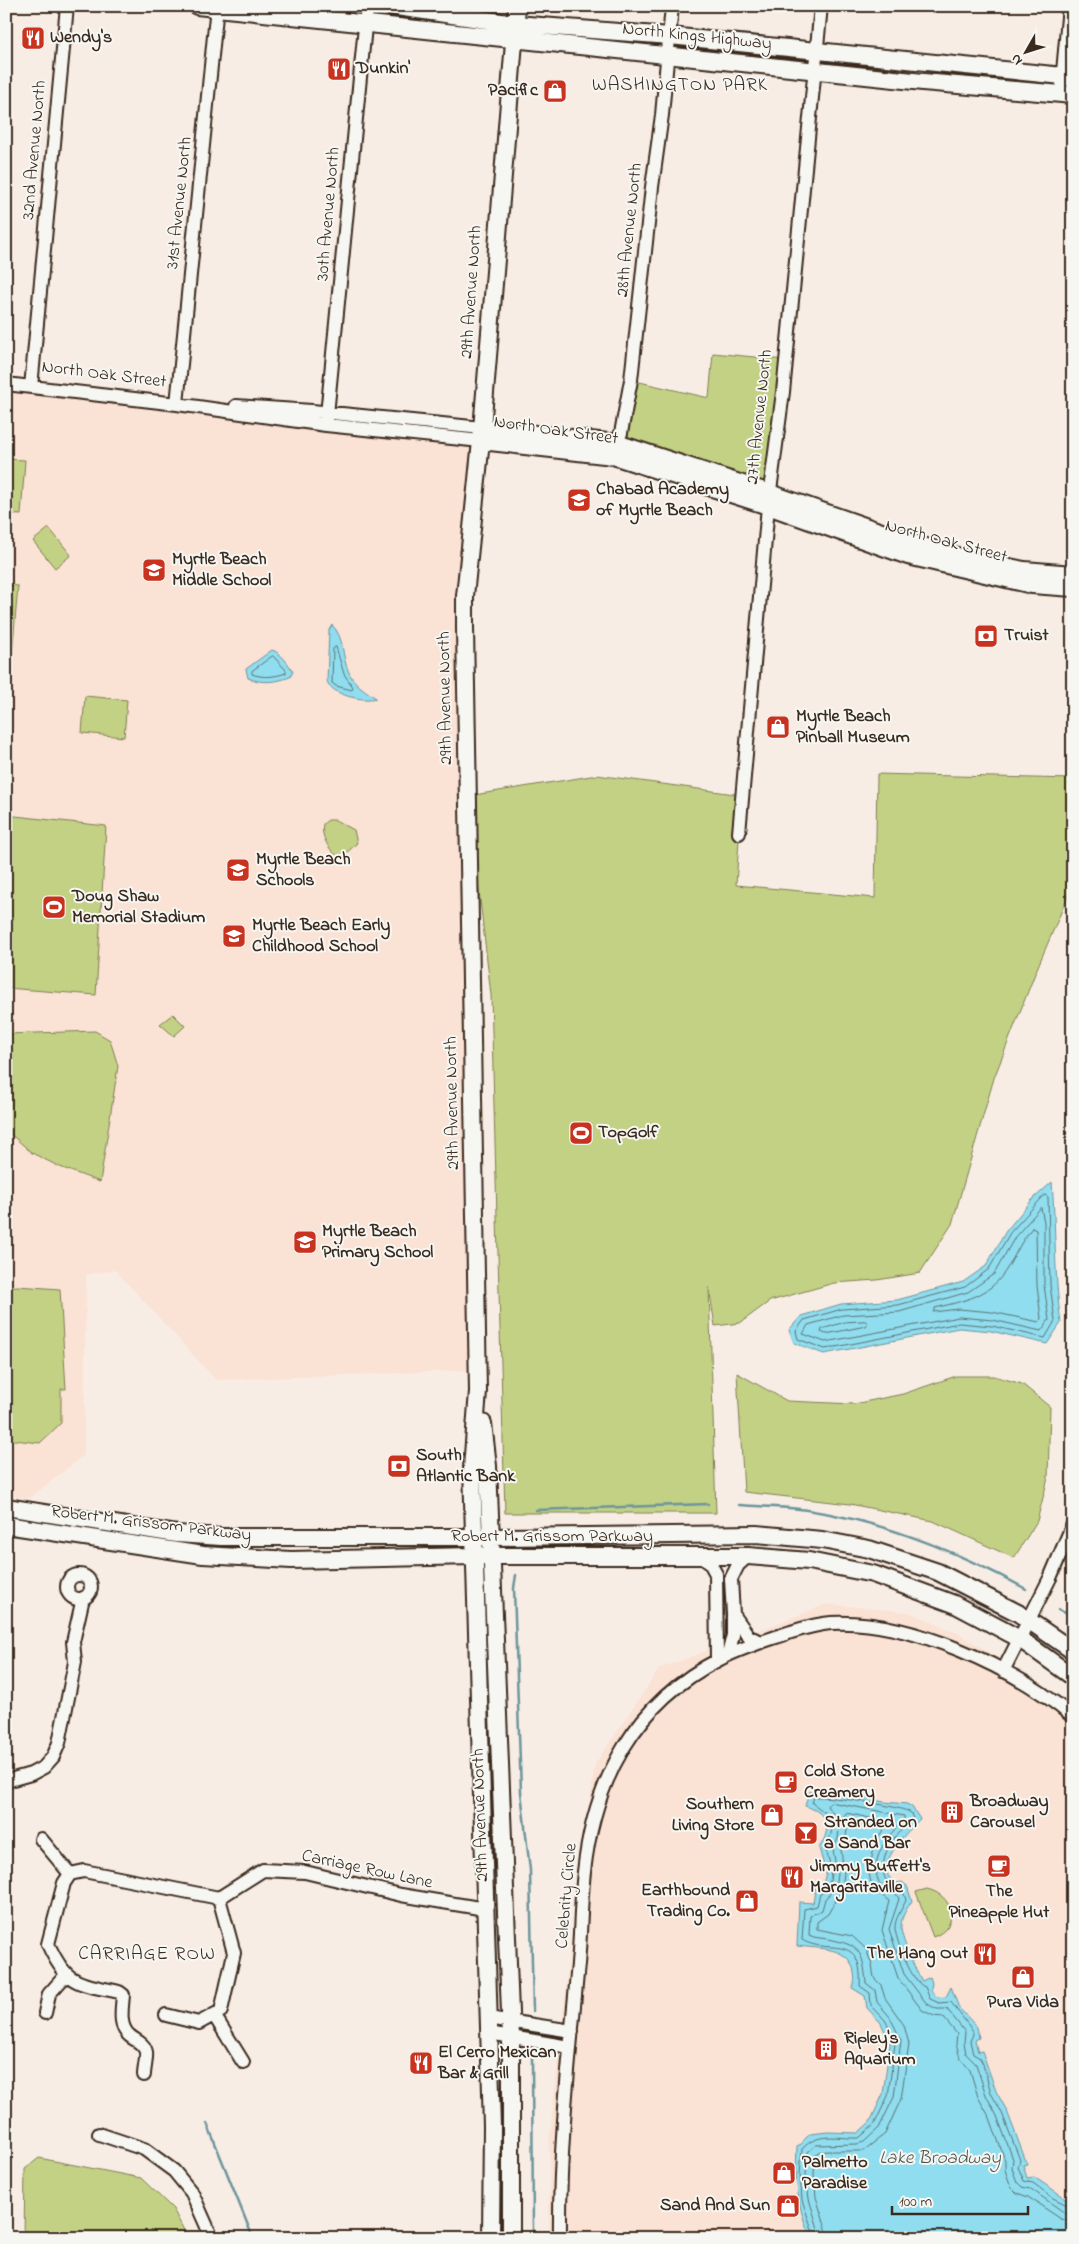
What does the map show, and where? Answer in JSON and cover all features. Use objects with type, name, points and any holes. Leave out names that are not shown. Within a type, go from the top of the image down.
[{"type":"main road","name":"North Kings Highway","points":[[198,6],[365,23],[514,31],[670,36],[1067,77]]},
{"type":"main road","name":"North Kings Highway","points":[[390,6],[514,31],[667,54],[1067,95]]},
{"type":"main road","name":"29th Avenue North","points":[[511,2238],[510,2029],[492,1557],[483,1537],[472,1468],[478,1392],[465,596],[481,435],[517,6]]},
{"type":"main road","name":"North Oak Street","points":[[481,435],[615,450],[964,558],[1024,570],[1073,574]]},
{"type":"main road","name":"North Oak Street","points":[[769,499],[908,556],[1032,585],[1073,588]]},
{"type":"main road","name":"Robert M. Grissom Parkway","points":[[6,1507],[178,1534],[221,1537],[756,1534],[822,1540],[868,1549],[938,1572],[978,1591],[1029,1621],[1073,1651]]},
{"type":"main road","name":"Robert M. Grissom Parkway","points":[[6,1525],[203,1555],[291,1560],[474,1556],[748,1556],[809,1560],[843,1566],[898,1582],[954,1604],[1020,1639],[1073,1677]]},
{"type":"main road","name":"29th Avenue North","points":[[483,1537],[474,1556],[483,1772],[492,2126],[491,2238]]},
{"type":"street","name":"32nd Avenue North","points":[[30,387],[67,6]]},
{"type":"street","name":"30th Avenue North","points":[[327,418],[367,6]]},
{"type":"street","name":"28th Avenue North","points":[[615,450],[631,380],[652,187],[662,116],[672,6]]},
{"type":"street","name":"27th Avenue North","points":[[740,833],[769,499],[783,392],[815,51],[821,6]]},
{"type":"street","points":[[1067,95],[1069,6]]},
{"type":"street","name":"31st Avenue North","points":[[178,404],[217,7]]},
{"type":"street","name":"North Oak Street","points":[[6,384],[196,407],[245,405],[327,418],[481,435]]},
{"type":"street","points":[[1003,1671],[1050,1578],[1073,1524]]},
{"type":"street","points":[[700,1556],[710,1563],[716,1574],[722,1657]]},
{"type":"street","points":[[722,1657],[733,1635],[731,1579],[738,1565],[748,1556]]},
{"type":"street","points":[[6,1781],[32,1774],[44,1767],[53,1757],[58,1743],[75,1662],[73,1642],[83,1598]]},
{"type":"street","points":[[733,1614],[748,1637],[762,1642]]},
{"type":"street","name":"Celebrity Circle","points":[[560,2238],[561,2173],[569,2047],[581,1940],[584,1872],[594,1820],[608,1777],[622,1750],[642,1720],[668,1694],[722,1657],[806,1627],[829,1623],[852,1623],[923,1636],[1003,1671],[1073,1717]]},
{"type":"street","points":[[41,1839],[70,1874]]},
{"type":"street","name":"Carriage Row Lane","points":[[219,1898],[263,1870],[305,1872],[400,1895],[485,1909]]},
{"type":"street","points":[[144,2075],[146,2052],[139,2041],[129,2036],[124,2028],[122,2020],[123,1995],[119,1992],[78,1983],[66,1975],[62,1972],[48,1944],[64,1883],[70,1874],[84,1871],[219,1898],[234,1953],[221,2011],[199,2023],[166,2015]]},
{"type":"street","points":[[45,2013],[49,1994],[66,1975]]},
{"type":"street","points":[[214,2015],[243,2062]]},
{"type":"street","points":[[489,2025],[510,2029],[569,2047]]},
{"type":"street","points":[[510,2029],[572,2031]]},
{"type":"street","points":[[99,2134],[144,2149],[174,2171],[192,2193],[212,2238]]},
{"type":"shaded area","name":"Myrtle Beach Schools","points":[[6,385],[481,441],[465,596],[478,1370],[216,1380],[115,1270],[86,1275],[84,1455],[30,1498],[6,1496]]},
{"type":"shaded area","points":[[827,1604],[909,1612],[960,1634],[1073,1705],[1073,2238],[549,2238],[549,2144],[576,1895],[595,1764],[659,1669]]},
{"type":"green space","points":[[713,353],[785,360],[770,493],[617,443],[631,380],[709,398]]},
{"type":"green space","points":[[6,459],[25,460],[21,515],[6,514]]},
{"type":"green space","points":[[49,528],[71,555],[55,568],[33,541]]},
{"type":"green space","points":[[6,585],[18,586],[9,690],[6,690]]},
{"type":"green space","points":[[85,696],[127,700],[124,737],[82,733]]},
{"type":"green space","points":[[877,774],[1073,779],[1073,884],[994,1078],[952,1224],[920,1273],[877,1280],[834,1283],[770,1301],[740,1323],[715,1326],[709,1287],[716,1513],[505,1513],[491,995],[468,796],[597,775],[742,795],[736,885],[875,898]]},
{"type":"green space","name":"Doug Shaw Memorial Stadium","points":[[6,815],[106,826],[96,995],[6,988]]},
{"type":"green space","points":[[328,820],[335,820],[354,830],[357,843],[341,858],[333,852],[324,839],[323,824]]},
{"type":"green space","points":[[173,1014],[185,1026],[174,1036],[160,1024]]},
{"type":"green space","points":[[95,1031],[110,1040],[118,1066],[100,1182],[60,1167],[32,1153],[6,1130],[6,1034]]},
{"type":"green space","points":[[6,1287],[60,1289],[66,1389],[61,1389],[61,1423],[40,1443],[6,1439]]},
{"type":"green space","points":[[737,1373],[787,1401],[854,1404],[903,1394],[956,1376],[994,1376],[1022,1384],[1050,1407],[1048,1478],[1037,1521],[1014,1558],[933,1521],[850,1504],[744,1492]]},
{"type":"green space","points":[[927,1889],[936,1892],[943,1898],[951,1912],[948,1926],[933,1937],[916,1892]]},
{"type":"green space","points":[[39,2158],[141,2178],[173,2209],[188,2238],[24,2238],[25,2169]]},
{"type":"water","points":[[332,625],[339,635],[350,675],[360,686],[376,698],[363,699],[348,696],[341,694],[330,686],[327,681],[329,630]]},
{"type":"water","points":[[272,650],[289,665],[293,672],[290,677],[269,682],[248,678],[246,669]]},
{"type":"water","points":[[1052,1182],[1057,1288],[1061,1323],[1047,1344],[991,1331],[959,1328],[824,1354],[794,1343],[789,1330],[801,1316],[841,1304],[897,1300],[963,1282],[986,1266],[1006,1231],[1032,1200]]},
{"type":"water","name":"Lake Broadway","points":[[833,1791],[884,1802],[907,1804],[912,1807],[920,1819],[907,1832],[893,1851],[888,1860],[887,1869],[889,1877],[897,1883],[902,1882],[907,1886],[912,1901],[901,1923],[901,1931],[912,1962],[922,1981],[930,1977],[933,1994],[939,1997],[946,1997],[951,1987],[959,2008],[977,2027],[979,2038],[975,2040],[978,2052],[982,2051],[996,2091],[1007,2111],[1027,2164],[1023,2165],[1027,2178],[1034,2177],[1070,2201],[1073,2207],[1073,2238],[811,2238],[806,2227],[798,2194],[796,2171],[797,2147],[810,2134],[828,2132],[858,2133],[870,2122],[883,2094],[890,2043],[881,2023],[867,2008],[865,1996],[852,1988],[854,1973],[852,1964],[847,1958],[833,1950],[797,1946],[799,1902],[813,1903],[816,1885],[822,1888],[826,1873],[819,1848],[826,1834],[826,1822],[819,1813],[805,1806],[809,1792]]},
{"type":"waterway","points":[[536,1510],[708,1504]]},
{"type":"waterway","points":[[739,1505],[782,1507],[836,1515],[893,1530],[947,1550],[1026,1589]]},
{"type":"waterway","points":[[516,1575],[514,1588],[521,1792],[530,1870],[533,2011]]},
{"type":"waterway","points":[[1058,1609],[1065,1613],[1073,1604]]},
{"type":"waterway","points":[[532,2056],[533,2238]]},
{"type":"waterway","points":[[207,2123],[253,2238]]},
{"type":"place","name":"Wendy's","points":[[33,38]]},
{"type":"place","name":"Dunkin'","points":[[339,69]]},
{"type":"place","name":"Pacific","points":[[555,91]]},
{"type":"place","name":"Chabad Academy of Myrtle Beach","points":[[579,500]]},
{"type":"place","name":"Myrtle Beach Middle School","points":[[154,570]]},
{"type":"place","name":"Truist","points":[[986,636]]},
{"type":"place","name":"Myrtle Beach Pinball Museum","points":[[778,727]]},
{"type":"place","name":"Myrtle Beach Schools","points":[[238,870]]},
{"type":"place","name":"Doug Shaw Memorial Stadium","points":[[54,907]]},
{"type":"place","name":"Myrtle Beach Early Childhood School","points":[[234,936]]},
{"type":"place","name":"TopGolf","points":[[581,1133]]},
{"type":"place","name":"Myrtle Beach Primary School","points":[[305,1242]]},
{"type":"place","name":"South Atlantic Bank","points":[[399,1466]]},
{"type":"place","name":"Cold Stone Creamery","points":[[786,1782]]},
{"type":"place","name":"Broadway Carousel","points":[[952,1812]]},
{"type":"place","name":"Southern Living Store","points":[[772,1815]]},
{"type":"place","name":"Stranded on a Sand Bar","points":[[806,1833]]},
{"type":"place","name":"The Pineapple Hut","points":[[999,1866]]},
{"type":"place","name":"Jimmy Buffett's Margaritaville","points":[[792,1877]]},
{"type":"place","name":"Earthbound Trading Co.","points":[[747,1901]]},
{"type":"place","name":"The Hang Out","points":[[985,1954]]},
{"type":"place","name":"Pura Vida","points":[[1023,1977]]},
{"type":"place","name":"Ripley's Aquarium","points":[[826,2049]]},
{"type":"place","name":"El Cerro Mexican Bar & Grill","points":[[421,2063]]},
{"type":"place","name":"Palmetto Paradise","points":[[784,2173]]},
{"type":"place","name":"Sand And Sun","points":[[788,2206]]},
{"type":"district","name":"WASHINGTON PARK","points":[[680,85]]},
{"type":"district","name":"CARRIAGE ROW","points":[[147,1954]]}]
